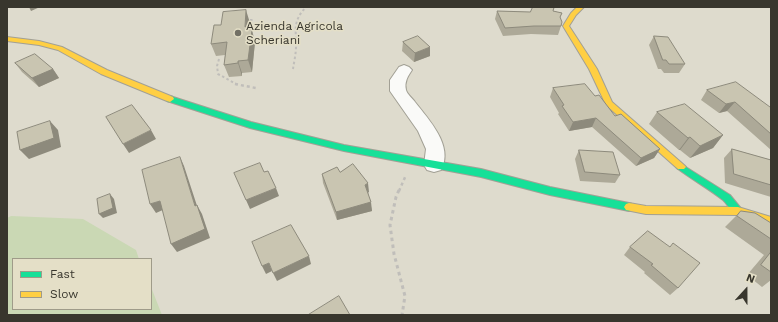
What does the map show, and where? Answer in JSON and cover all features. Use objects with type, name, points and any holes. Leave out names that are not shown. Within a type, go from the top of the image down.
[{"type":"street","points":[[581,7],[573,14],[566,26],[586,57],[602,86],[604,98],[681,167],[727,198],[738,212]]},
{"type":"street","points":[[7,39],[39,43],[60,48],[104,72],[186,105],[250,125],[344,148],[411,162],[480,173],[550,191],[646,210],[738,212],[771,221]]},
{"type":"street","points":[[404,70],[398,80],[398,91],[426,129],[435,149],[434,166]]},
{"type":"path","points":[[293,69],[296,47],[295,29],[298,16],[306,7]]},
{"type":"path","points":[[242,20],[255,20]]},
{"type":"path","points":[[220,59],[217,66],[218,74],[230,83],[241,88],[256,88]]},
{"type":"path","points":[[402,315],[405,296],[394,254],[390,225],[396,197],[411,162]]},
{"type":"green space","points":[[11,216],[83,219],[136,250],[139,258],[12,258],[12,310],[152,310],[152,290],[162,315],[7,315],[7,218]]},
{"type":"building","points":[[533,7],[554,7],[553,11],[562,13],[560,17],[562,22],[561,26],[505,28],[497,11],[530,12]]},
{"type":"building","points":[[246,10],[245,27],[251,26],[252,30],[248,60],[224,65],[227,42],[211,44],[214,25],[221,25],[223,12]]},
{"type":"building","points":[[418,36],[430,47],[415,53],[403,42]]},
{"type":"building","points":[[654,36],[668,37],[685,64],[669,64],[666,60],[663,60]]},
{"type":"building","points":[[35,54],[53,69],[32,78],[15,63]]},
{"type":"building","points":[[736,82],[771,107],[771,134],[735,102],[726,104],[707,90]]},
{"type":"building","points":[[585,84],[595,96],[599,95],[615,116],[621,114],[660,149],[641,158],[596,118],[573,122],[562,106],[564,105],[553,88]]},
{"type":"building","points":[[685,104],[723,135],[700,146],[657,112]]},
{"type":"building","points":[[132,105],[151,130],[123,144],[106,117]]},
{"type":"building","points":[[50,121],[54,138],[20,150],[17,132]]},
{"type":"building","points":[[732,149],[771,160],[771,185],[734,174]]},
{"type":"building","points":[[579,150],[613,152],[620,175],[585,172]]},
{"type":"building","points":[[180,157],[195,206],[197,205],[205,229],[171,244],[160,201],[150,204],[142,170]]},
{"type":"building","points":[[260,163],[264,172],[268,171],[276,188],[246,200],[234,173]]},
{"type":"building","points":[[353,164],[368,183],[365,185],[371,202],[336,212],[322,174],[337,167],[340,172]]},
{"type":"building","points":[[110,194],[113,208],[99,214],[97,199]]},
{"type":"building","points":[[741,211],[755,213],[771,223],[771,239],[737,216]]},
{"type":"building","points":[[291,225],[309,256],[273,273],[269,263],[262,266],[252,242]]},
{"type":"building","points":[[648,231],[670,247],[673,243],[700,263],[678,288],[651,265],[653,264],[630,247]]},
{"type":"building","points":[[771,252],[771,272],[761,265]]},
{"type":"building","points":[[339,296],[350,315],[308,315]]},
{"type":"traffic: fast","points":[[170,99],[250,125],[344,148],[481,173],[550,191],[629,207]]},
{"type":"traffic: fast","points":[[681,167],[727,198],[738,211]]},
{"type":"traffic: slow","points":[[581,7],[573,14],[566,26],[593,69],[609,103],[681,167]]},
{"type":"traffic: slow","points":[[7,39],[39,43],[60,48],[104,72],[170,99]]},
{"type":"traffic: slow","points":[[629,207],[646,210],[738,211],[771,221]]},
{"type":"place","name":"Azienda Agricola Scheriani","points":[[238,33]]}]
